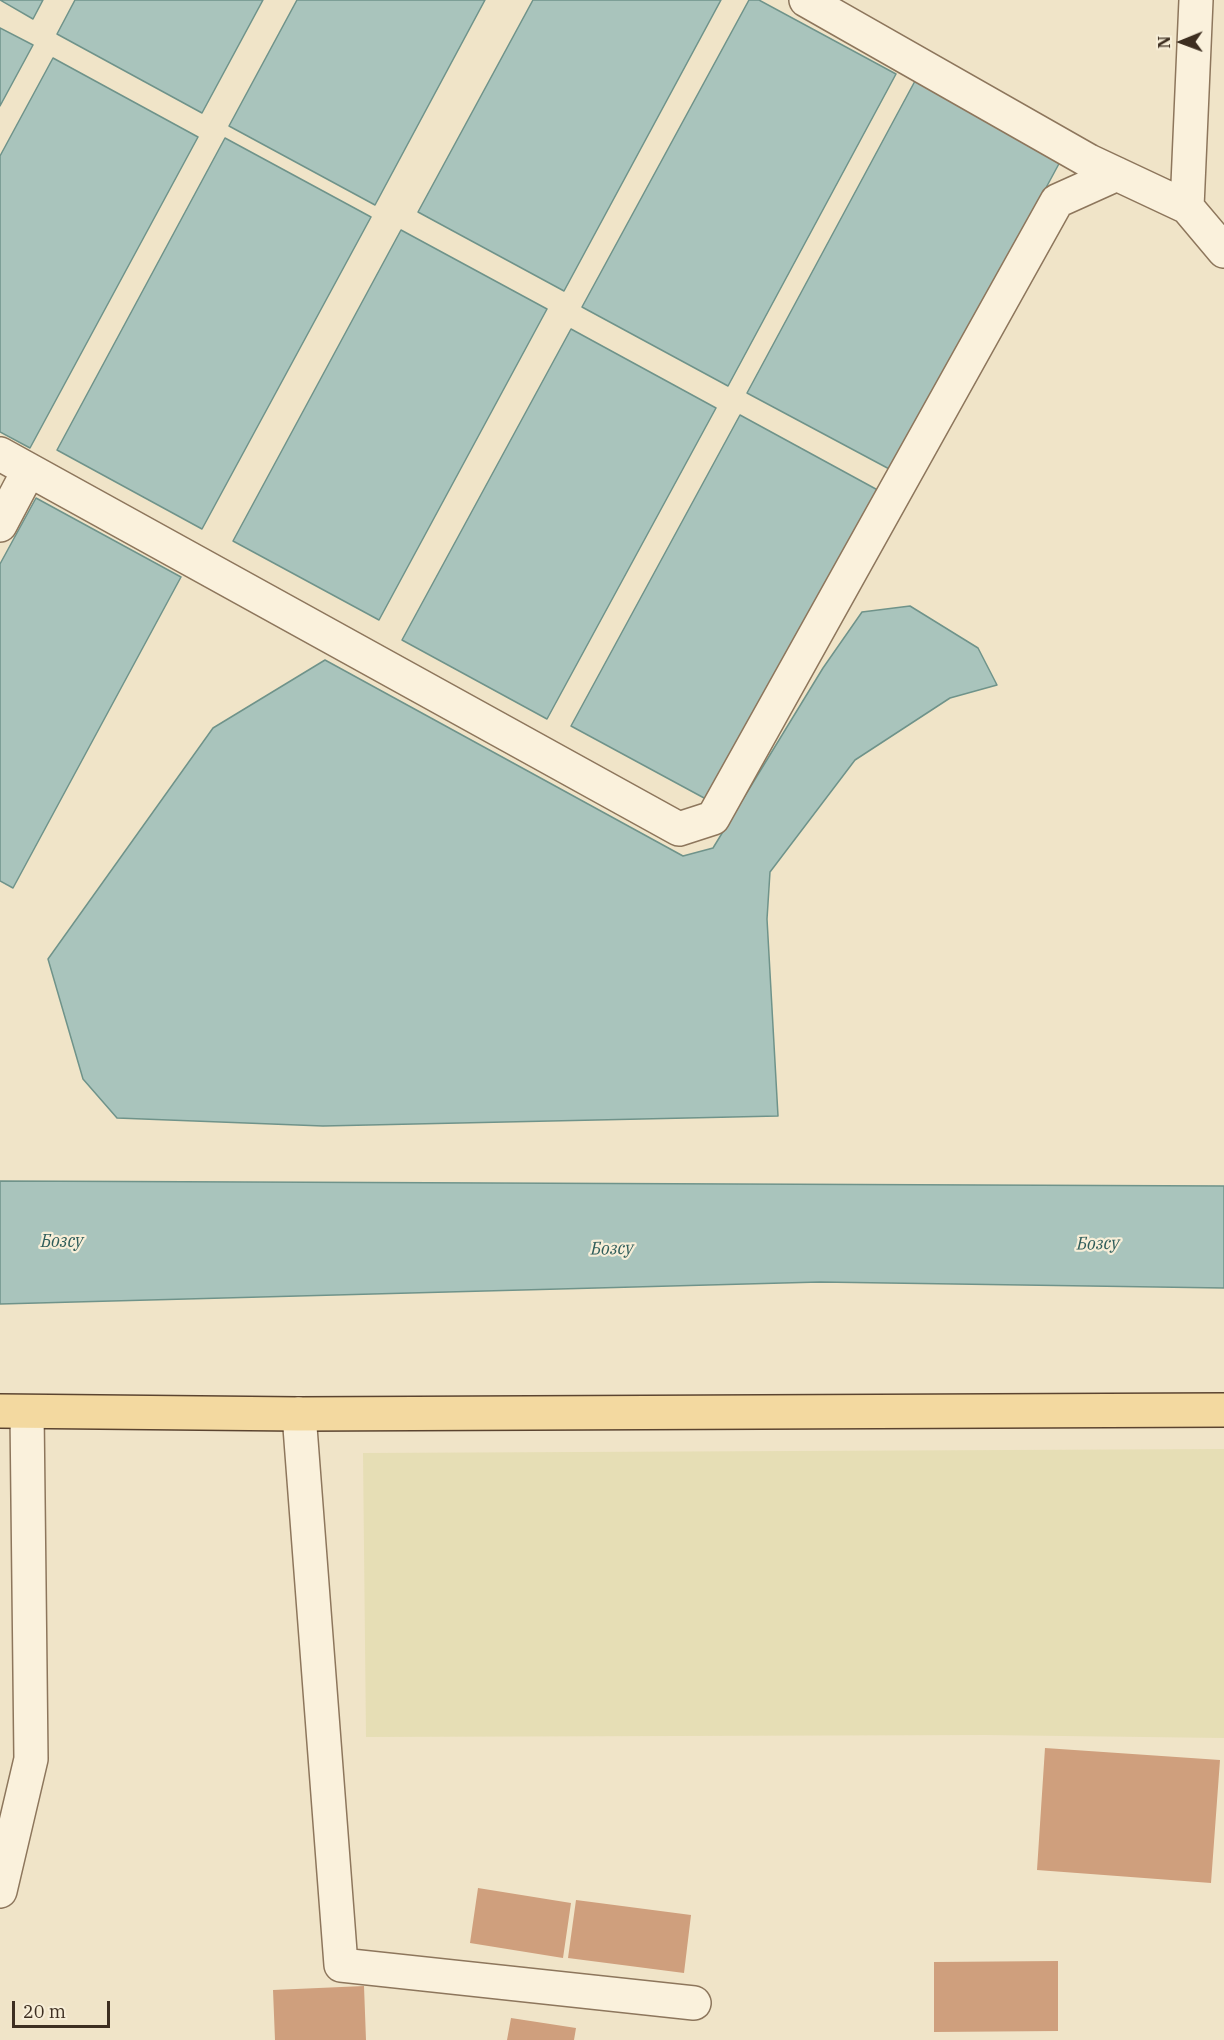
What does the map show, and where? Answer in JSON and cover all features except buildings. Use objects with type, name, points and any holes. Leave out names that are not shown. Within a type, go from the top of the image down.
[{"type":"main road","points":[[13,1411],[299,1414],[1224,1410]]},
{"type":"street","points":[[806,0],[1079,155],[1187,207],[1224,251]]},
{"type":"street","points":[[1187,207],[1196,0]]},
{"type":"street","points":[[0,454],[679,829],[713,818],[1057,201],[1117,174]]},
{"type":"street","points":[[0,525],[29,470]]},
{"type":"street","points":[[0,1891],[31,1759],[13,1411]]},
{"type":"street","points":[[299,1414],[340,1965],[694,2003]]},
{"type":"shaded area","points":[[1224,1449],[1224,1738],[985,1735],[366,1737],[363,1453]]},
{"type":"water","points":[[0,0],[43,0],[33,19]]},
{"type":"water","points":[[75,0],[263,0],[202,113],[57,34]]},
{"type":"water","points":[[297,0],[485,0],[375,205],[229,126]]},
{"type":"water","points":[[533,0],[721,0],[564,291],[418,212]]},
{"type":"water","points":[[749,0],[759,0],[896,74],[728,386],[582,307]]},
{"type":"water","points":[[0,28],[33,45],[0,106]]},
{"type":"water","points":[[53,58],[198,137],[30,448],[0,432],[0,156]]},
{"type":"water","points":[[915,81],[1061,160],[893,471],[747,393]]},
{"type":"water","points":[[225,138],[371,217],[202,529],[57,450]]},
{"type":"water","points":[[401,230],[547,309],[379,620],[233,541]]},
{"type":"water","points":[[571,329],[716,408],[547,719],[402,640]]},
{"type":"water","points":[[740,415],[885,494],[717,805],[571,726]]},
{"type":"water","points":[[36,498],[181,577],[13,888],[0,881],[0,564]]},
{"type":"water","points":[[910,606],[978,648],[997,685],[950,698],[855,760],[770,872],[767,919],[778,1116],[323,1126],[117,1118],[83,1079],[48,959],[213,728],[325,660],[683,856],[713,848],[823,668],[862,612]]},
{"type":"water","name":"Бозсу","points":[[0,1181],[1224,1186],[1224,1288],[820,1282],[0,1304]]}]
